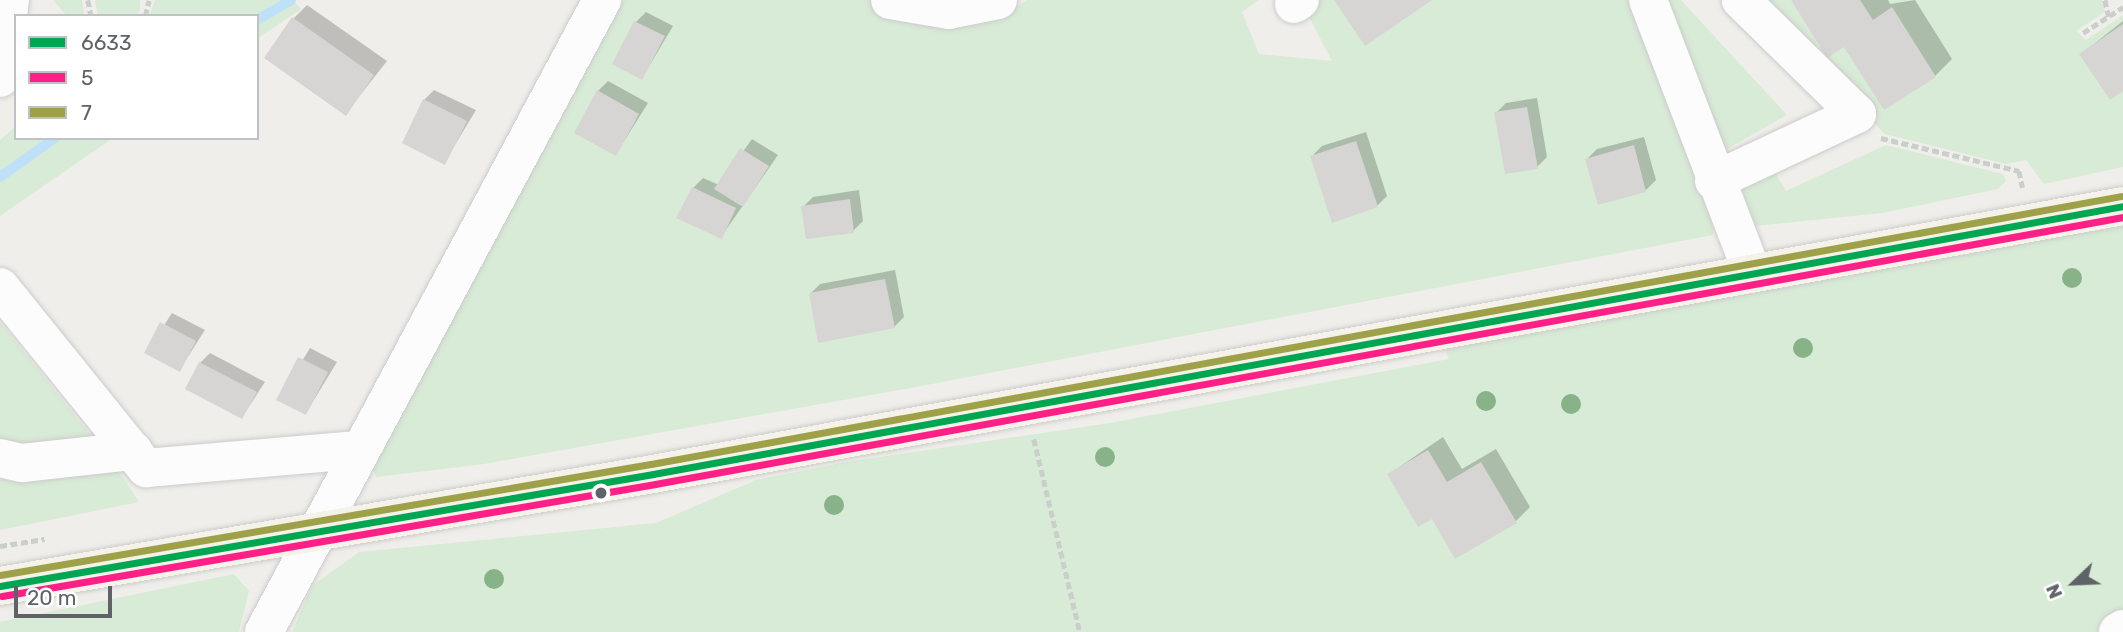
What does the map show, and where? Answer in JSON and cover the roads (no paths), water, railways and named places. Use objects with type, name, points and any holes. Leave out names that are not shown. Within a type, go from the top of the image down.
[{"type":"main road","points":[[0,586],[653,474],[1025,404],[2123,206]]},
{"type":"street","points":[[0,78],[10,0]]},
{"type":"street","points":[[264,632],[315,530],[602,0]]},
{"type":"street","points":[[890,0],[949,10],[998,0]]},
{"type":"street","points":[[1648,0],[1714,181],[1752,273]]},
{"type":"street","points":[[1714,181],[1857,114],[1741,0]]},
{"type":"street","points":[[0,287],[146,468],[358,450]]},
{"type":"street","points":[[0,458],[22,463],[132,451]]},
{"type":"street","points":[[2118,632],[2123,629]]},
{"type":"waterway","points":[[259,19],[291,0]]},
{"type":"waterway","points":[[0,177],[52,140]]}]
